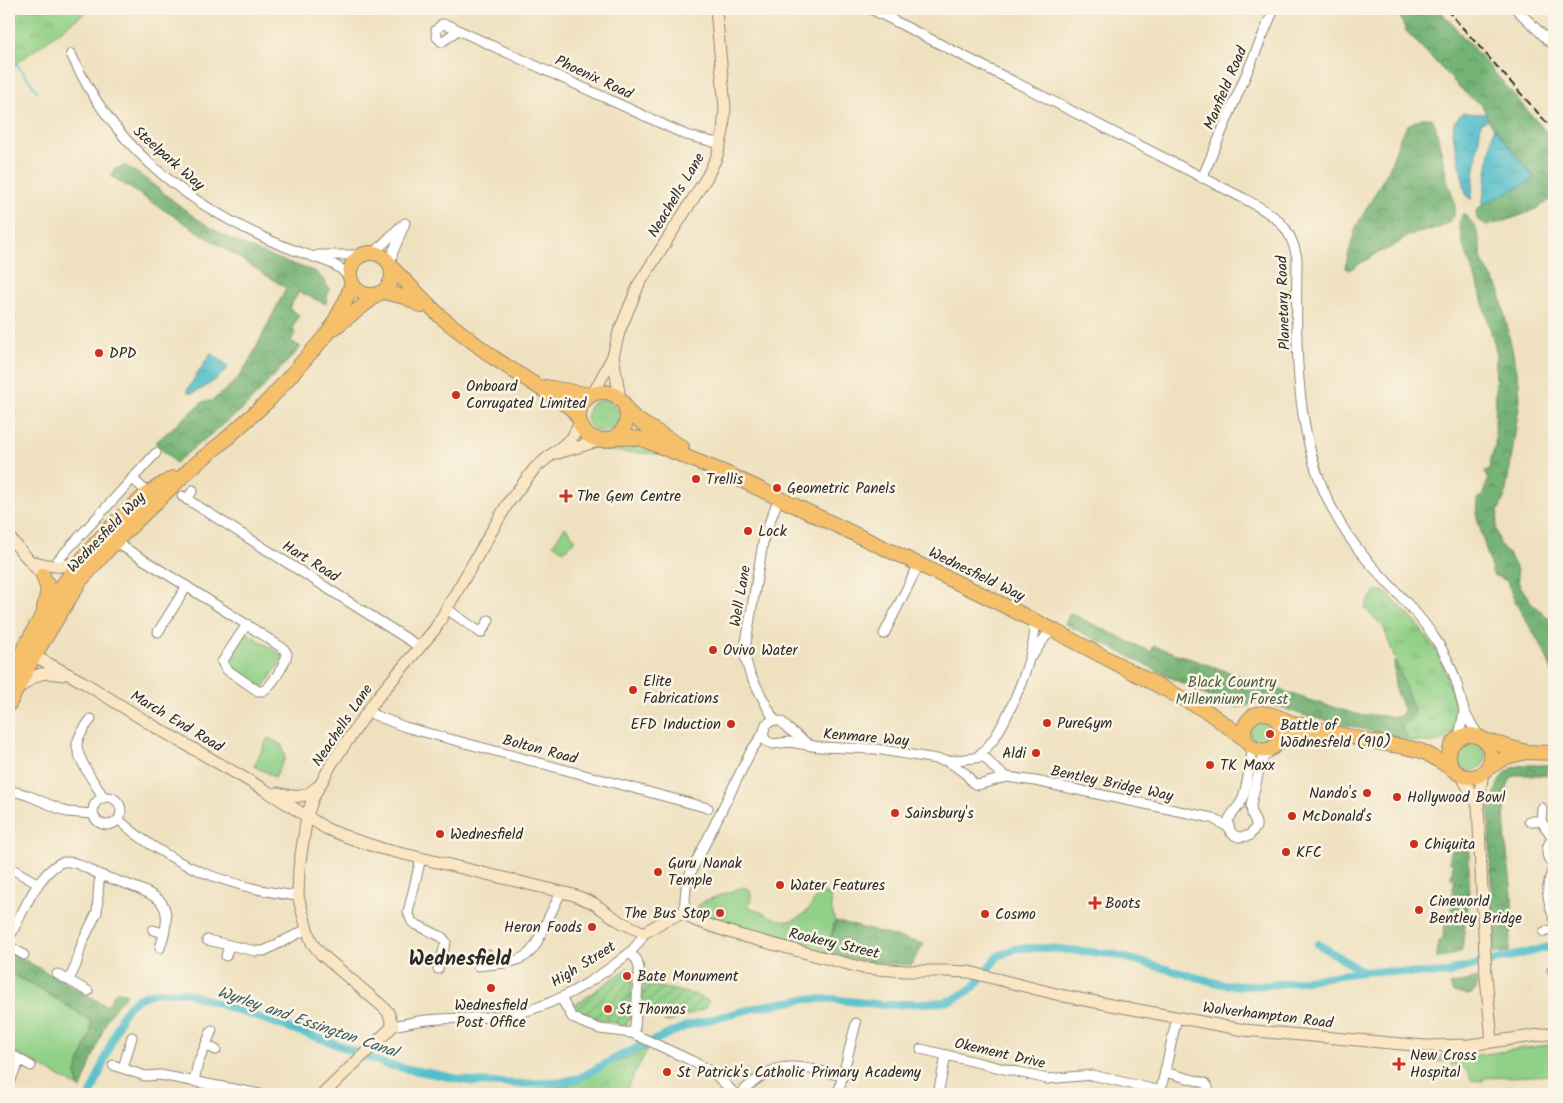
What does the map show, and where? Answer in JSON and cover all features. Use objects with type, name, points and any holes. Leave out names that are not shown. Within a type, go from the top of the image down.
[{"type":"main road","points":[[442,318],[405,297],[380,294],[370,295],[355,288],[351,280],[351,269],[354,261],[368,254],[387,260],[391,267],[442,318],[494,358],[571,408],[587,434],[601,440],[616,436],[625,424],[623,404],[607,392],[591,394],[538,386]]},
{"type":"main road","points":[[380,294],[389,286],[393,277],[391,267]]},
{"type":"main road","name":"Wednesfield Way","points":[[30,650],[81,560],[110,528],[191,468],[269,400],[328,332],[346,300],[351,280]]},
{"type":"main road","name":"Wednesfield Way","points":[[328,332],[380,294]]},
{"type":"main road","points":[[579,420],[580,409],[584,401],[591,394]]},
{"type":"main road","name":"Wednesfield Way","points":[[623,404],[639,421],[728,474]]},
{"type":"main road","name":"Wednesfield Way","points":[[616,436],[642,439],[728,474],[919,564],[1056,631],[1208,712],[1247,741]]},
{"type":"main road","name":"Wednesfield Way","points":[[62,593],[80,581],[152,498]]},
{"type":"main road","points":[[9,704],[13,685],[30,650],[43,614],[48,590],[43,575]]},
{"type":"main road","points":[[43,614],[62,593]]},
{"type":"main road","name":"Wednesfield Way","points":[[1208,712],[1230,717],[1251,717]]},
{"type":"main road","points":[[1333,734],[1301,734],[1264,751],[1257,750],[1247,741],[1244,729],[1251,717],[1262,713],[1333,734],[1422,751],[1458,773],[1472,777],[1506,758],[1526,752]]},
{"type":"main road","points":[[1274,716],[1280,723],[1282,730],[1277,744]]},
{"type":"main road","points":[[1422,751],[1455,740],[1466,734],[1526,752],[1554,753]]},
{"type":"main road","points":[[1482,738],[1491,753],[1490,761],[1485,771]]},
{"type":"main road","points":[[1455,740],[1448,757],[1458,773]]},
{"type":"street","name":"Neachells Lane","points":[[591,394],[613,356],[619,332],[639,284],[707,177],[720,144],[725,119],[716,9]]},
{"type":"street","name":"Planetary Road","points":[[871,9],[1271,213],[1281,222],[1292,240],[1297,258],[1300,397],[1317,476],[1332,509],[1355,545],[1379,575],[1423,621],[1444,652],[1456,679],[1464,711],[1482,738]]},
{"type":"street","name":"Manfield Road","points":[[1202,178],[1274,9]]},
{"type":"street","points":[[1516,9],[1554,46]]},
{"type":"street","name":"Phoenix Road","points":[[458,30],[686,135],[720,144]]},
{"type":"street","name":"Steelpark Way","points":[[71,54],[80,74],[102,111],[124,138],[168,179],[228,220],[266,239],[333,264],[341,269],[351,280]]},
{"type":"street","points":[[368,254],[405,223],[393,252],[391,267]]},
{"type":"street","name":"Steelpark Way","points":[[311,255],[368,254]]},
{"type":"street","name":"Neachells Lane","points":[[613,356],[623,404]]},
{"type":"street","name":"Neachells Lane","points":[[393,1026],[388,1012],[321,954],[312,943],[298,896],[299,868],[308,816],[319,786],[332,763],[398,671],[435,629],[508,503],[535,468],[572,438],[579,420]]},
{"type":"street","name":"Neachells Lane","points":[[552,455],[601,440]]},
{"type":"street","points":[[58,560],[156,453]]},
{"type":"street","points":[[132,478],[152,498]]},
{"type":"street","name":"Hart Road","points":[[193,490],[185,498],[420,647]]},
{"type":"street","name":"Well Lane","points":[[770,722],[747,667],[744,648],[764,538],[779,497]]},
{"type":"street","points":[[9,537],[62,593]]},
{"type":"street","points":[[115,542],[188,586],[247,624],[284,649],[287,654],[286,660],[267,690],[264,691],[258,691],[226,669],[222,662],[247,624]]},
{"type":"street","points":[[25,554],[62,593]]},
{"type":"street","points":[[34,562],[63,567],[81,560]]},
{"type":"street","points":[[884,634],[919,564]]},
{"type":"street","points":[[158,632],[188,586]]},
{"type":"street","points":[[447,609],[480,637],[489,620]]},
{"type":"street","points":[[1030,659],[1034,620]]},
{"type":"street","points":[[1007,777],[990,780],[978,785],[969,780],[966,774],[966,766],[990,744],[1006,716],[1030,659],[1046,636],[1056,631]]},
{"type":"street","points":[[30,650],[58,662],[74,678]]},
{"type":"street","name":"March End Road","points":[[13,685],[27,681],[40,673],[49,672],[74,678],[265,790],[327,829],[355,840],[561,892],[593,903],[619,921],[644,933]]},
{"type":"street","name":"Planetary Road","points":[[1455,740],[1464,711]]},
{"type":"street","name":"Bolton Road","points":[[367,712],[405,727],[708,808]]},
{"type":"street","points":[[91,719],[79,736],[77,744],[80,757],[104,798]]},
{"type":"street","points":[[684,913],[686,887],[690,874],[750,750],[765,738],[770,722],[782,722],[811,746]]},
{"type":"street","points":[[765,738],[773,744],[781,743],[787,736],[787,728]]},
{"type":"street","points":[[1228,827],[1228,822],[1242,801],[1252,753],[1247,741]]},
{"type":"street","name":"Kenmare Way","points":[[781,743],[789,742],[830,748],[876,749],[948,761]]},
{"type":"street","points":[[990,744],[994,771],[990,780]]},
{"type":"street","points":[[1212,818],[1228,827],[1235,836],[1241,838],[1249,836],[1256,827],[1251,805],[1261,762],[1264,756],[1277,744]]},
{"type":"street","points":[[948,761],[983,757],[1007,777]]},
{"type":"street","points":[[948,761],[966,774]]},
{"type":"street","points":[[1485,771],[1478,806],[1486,976],[1492,1042]]},
{"type":"street","points":[[1458,773],[1478,806]]},
{"type":"street","name":"Bentley Bridge Way","points":[[1007,777],[1212,818]]},
{"type":"street","name":"March End Road","points":[[265,790],[297,798],[307,796],[319,786]]},
{"type":"street","points":[[9,790],[27,795],[66,812],[94,814]]},
{"type":"street","points":[[104,798],[113,798],[120,805],[121,815],[119,820],[113,824],[105,825],[97,821],[94,814],[94,806],[104,798]]},
{"type":"street","points":[[1542,808],[1541,821],[1554,837],[1548,845],[1548,858],[1554,866],[1546,892],[1554,919]]},
{"type":"street","points":[[1212,818],[1245,810],[1252,814]]},
{"type":"street","points":[[119,820],[157,851],[197,870],[243,886],[272,893],[298,896]]},
{"type":"street","points":[[1529,821],[1541,821]]},
{"type":"street","points":[[422,858],[408,912],[413,922],[442,937],[446,942],[438,969]]},
{"type":"street","points":[[9,939],[38,884],[60,863],[66,861],[75,863],[102,876],[123,882],[158,898],[166,916],[160,948]]},
{"type":"street","points":[[9,867],[38,884]]},
{"type":"street","points":[[69,980],[76,965],[82,943],[97,912],[102,876]]},
{"type":"street","points":[[488,955],[482,965],[517,961],[529,954],[561,892]]},
{"type":"street","name":"High Street","points":[[393,1026],[425,1020],[517,1013],[561,998],[603,973],[630,953],[644,933],[665,920],[684,913]]},
{"type":"street","name":"Rookery Street","points":[[684,913],[694,920],[735,934],[863,968],[969,972],[982,975]]},
{"type":"street","points":[[207,940],[255,951],[264,951],[307,929]]},
{"type":"street","points":[[1544,932],[1554,929]]},
{"type":"street","points":[[153,930],[164,932]]},
{"type":"street","points":[[226,956],[229,945]]},
{"type":"street","points":[[9,946],[24,955]]},
{"type":"street","points":[[630,953],[637,960],[639,969],[632,1033]]},
{"type":"street","points":[[57,974],[88,991]]},
{"type":"street","name":"Wolverhampton Road","points":[[982,975],[1064,996],[1244,1030],[1426,1046],[1469,1045],[1554,1033]]},
{"type":"street","points":[[561,998],[572,1017],[581,1022],[600,1029],[632,1033],[692,1061],[714,1074],[735,1094]]},
{"type":"street","points":[[1161,1093],[1176,1018]]},
{"type":"street","points":[[838,1094],[856,1023]]},
{"type":"street","points":[[323,1094],[393,1026]]},
{"type":"street","points":[[194,1081],[198,1063],[212,1030]]},
{"type":"street","points":[[122,1068],[132,1037]]},
{"type":"street","points":[[206,1045],[216,1050]]},
{"type":"street","name":"Okement Drive","points":[[921,1049],[1047,1079],[1092,1075],[1161,1093]]},
{"type":"street","points":[[9,1053],[30,1066]]},
{"type":"street","points":[[938,1094],[946,1055]]},
{"type":"street","points":[[9,1082],[20,1061]]},
{"type":"street","points":[[113,1065],[145,1076],[160,1075],[260,1094]]},
{"type":"street","points":[[740,1094],[758,1078],[780,1067],[798,1066],[843,1076]]},
{"type":"street","points":[[1165,1072],[1205,1083],[1208,1087],[1208,1094]]},
{"type":"green space","points":[[9,9],[90,9],[9,69]]},
{"type":"green space","points":[[1397,9],[1439,9],[1554,141],[1554,195],[1548,201],[1524,214],[1488,226],[1477,219],[1476,211],[1482,205],[1535,178],[1488,120],[1482,105],[1466,94],[1406,31]]},
{"type":"green space","points":[[1422,118],[1432,118],[1435,124],[1448,182],[1455,203],[1454,215],[1448,223],[1440,228],[1409,235],[1394,246],[1349,270],[1345,267],[1356,227],[1389,169],[1401,135],[1408,125]]},
{"type":"green space","points":[[126,166],[213,229],[250,248],[316,272],[329,289],[326,304],[299,292],[289,308],[299,315],[293,327],[295,333],[291,341],[301,347],[245,407],[175,463],[155,443],[204,401],[212,401],[237,380],[251,358],[286,288],[111,176],[114,169]]},
{"type":"green space","points":[[1463,213],[1475,226],[1479,238],[1482,261],[1499,289],[1519,381],[1520,400],[1511,461],[1505,496],[1498,512],[1496,529],[1500,544],[1516,567],[1519,584],[1531,602],[1554,623],[1554,676],[1543,649],[1514,600],[1507,581],[1493,575],[1477,517],[1478,498],[1482,496],[1488,480],[1485,471],[1490,470],[1490,461],[1495,447],[1496,350],[1479,288],[1463,244],[1459,223]]},
{"type":"green space","points":[[603,400],[615,404],[619,416],[615,428],[603,432],[591,428],[587,416],[591,404]]},
{"type":"green space","points":[[626,441],[636,442],[662,454],[620,452],[596,448]]},
{"type":"green space","points":[[565,527],[575,539],[563,551],[553,544]]},
{"type":"green space","points":[[1379,590],[1387,593],[1418,625],[1440,656],[1458,713],[1456,726],[1452,733],[1436,743],[1409,741],[1402,727],[1415,713],[1383,626],[1365,609],[1372,595]]},
{"type":"green space","name":"Black Country Millennium Forest","points":[[1070,613],[1151,652],[1154,646],[1312,701],[1356,714],[1398,717],[1403,713],[1396,690],[1394,662],[1400,661],[1417,632],[1417,742],[1303,715],[1264,702],[1255,702],[1247,706],[1238,707],[1227,706],[1065,624]]},
{"type":"green space","points":[[247,633],[284,656],[264,687],[258,687],[227,667],[226,661],[244,634]]},
{"type":"green space","points":[[1262,719],[1267,720],[1273,726],[1273,736],[1267,742],[1262,743],[1257,742],[1251,736],[1250,731],[1251,726],[1257,720]]},
{"type":"green space","points":[[268,738],[282,745],[285,758],[275,777],[254,766]]},
{"type":"green space","points":[[1470,739],[1481,744],[1486,755],[1481,766],[1470,771],[1459,766],[1454,755],[1459,744]]},
{"type":"green space","points":[[1522,765],[1548,765],[1546,775],[1516,775],[1509,782],[1504,811],[1512,894],[1509,952],[1493,953],[1489,808],[1493,805],[1500,779],[1508,771]]},
{"type":"green space","points":[[1469,850],[1469,889],[1462,951],[1437,958],[1438,941],[1442,941],[1446,921],[1450,922],[1454,900],[1451,898],[1455,879],[1451,878],[1453,864],[1449,862],[1451,851]]},
{"type":"green space","points":[[740,888],[747,888],[750,892],[749,907],[782,920],[796,919],[802,916],[818,892],[831,896],[831,908],[835,921],[826,954],[714,922],[700,915],[698,906],[702,902]]},
{"type":"green space","points":[[836,921],[924,944],[911,965],[868,962],[826,954]]},
{"type":"green space","points":[[9,951],[107,1006],[116,991],[127,994],[107,1019],[81,1089],[78,1087],[76,1072],[91,1032],[91,1021],[9,971]]},
{"type":"green space","points":[[628,968],[632,970],[633,975],[631,1016],[626,1026],[573,1012],[575,1005]]},
{"type":"green space","points":[[9,971],[91,1021],[91,1032],[76,1072],[78,1087],[9,1049]]},
{"type":"green space","points":[[1477,978],[1476,989],[1470,994],[1462,995],[1452,991],[1450,985]]},
{"type":"green space","points":[[644,984],[693,994],[709,1001],[706,1008],[670,1022],[664,1021],[665,1010],[641,1007]]},
{"type":"green space","points":[[1554,1044],[1554,1075],[1483,1078],[1483,1081],[1471,1080],[1464,1068],[1459,1065],[1451,1065],[1452,1061],[1436,1062],[1442,1055],[1478,1055]]},
{"type":"green space","points":[[648,1048],[626,1094],[523,1094],[524,1091],[566,1086]]},
{"type":"water","points":[[1462,113],[1486,114],[1488,120],[1481,123],[1471,200],[1466,194],[1453,134],[1454,122]]},
{"type":"water","points":[[1494,127],[1535,179],[1482,205]]},
{"type":"water","points":[[211,353],[228,367],[210,384],[198,391],[189,393],[187,390]]},
{"type":"waterway","points":[[9,54],[37,91]]},
{"type":"waterway","points":[[1318,944],[1363,972]]},
{"type":"waterway","name":"Wyrley and Essington Canal","points":[[91,1094],[122,1015],[137,999],[158,992],[184,992],[330,1042],[388,1065],[474,1082],[524,1084],[562,1082],[579,1078],[622,1055],[686,1026],[758,1007],[805,999],[832,999],[884,1005],[953,1000],[973,988],[998,956],[1017,948],[1048,948],[1112,954],[1217,983],[1252,986],[1289,983],[1361,972],[1449,973],[1458,969],[1554,946]]},
{"type":"railway","points":[[1446,9],[1554,131]]},
{"type":"place","name":"DPD","points":[[99,353]]},
{"type":"place","name":"Onboard Corrugated Limited","points":[[456,395]]},
{"type":"place","name":"Trellis","points":[[696,479]]},
{"type":"place","name":"Geometric Panels","points":[[777,488]]},
{"type":"place","name":"The Gem Centre","points":[[566,496]]},
{"type":"place","name":"Lock","points":[[748,531]]},
{"type":"place","name":"Ovivo Water","points":[[713,650]]},
{"type":"place","name":"Elite Fabrications","points":[[633,690]]},
{"type":"place","name":"PureGym","points":[[1047,723]]},
{"type":"place","name":"EFD Induction","points":[[731,724]]},
{"type":"place","name":"Battle of Wōdnesfeld (910)","points":[[1270,734]]},
{"type":"place","name":"Aldi","points":[[1036,753]]},
{"type":"place","name":"TK Maxx","points":[[1210,765]]},
{"type":"place","name":"Nando's","points":[[1367,793]]},
{"type":"place","name":"Hollywood Bowl","points":[[1397,797]]},
{"type":"place","name":"Sainsbury's","points":[[895,813]]},
{"type":"place","name":"McDonald's","points":[[1292,816]]},
{"type":"place","name":"Wednesfield","points":[[440,834]]},
{"type":"place","name":"Chiquita","points":[[1414,844]]},
{"type":"place","name":"KFC","points":[[1286,852]]},
{"type":"place","name":"Guru Nanak Temple","points":[[658,872]]},
{"type":"place","name":"Water Features","points":[[780,885]]},
{"type":"place","name":"Boots","points":[[1095,903]]},
{"type":"place","name":"Cineworld Bentley Bridge","points":[[1419,910]]},
{"type":"place","name":"The Bus Stop","points":[[720,913]]},
{"type":"place","name":"Cosmo","points":[[985,914]]},
{"type":"place","name":"Heron Foods","points":[[592,927]]},
{"type":"place","name":"Bate Monument","points":[[627,976]]},
{"type":"place","name":"Wednesfield Post Office","points":[[491,988]]},
{"type":"place","name":"St Thomas","points":[[608,1009]]},
{"type":"place","name":"New Cross Hospital","points":[[1399,1064]]},
{"type":"place","name":"St Patrick's Catholic Primary Academy","points":[[667,1072]]},
{"type":"district","name":"Wednesfield","points":[[460,958]]}]
